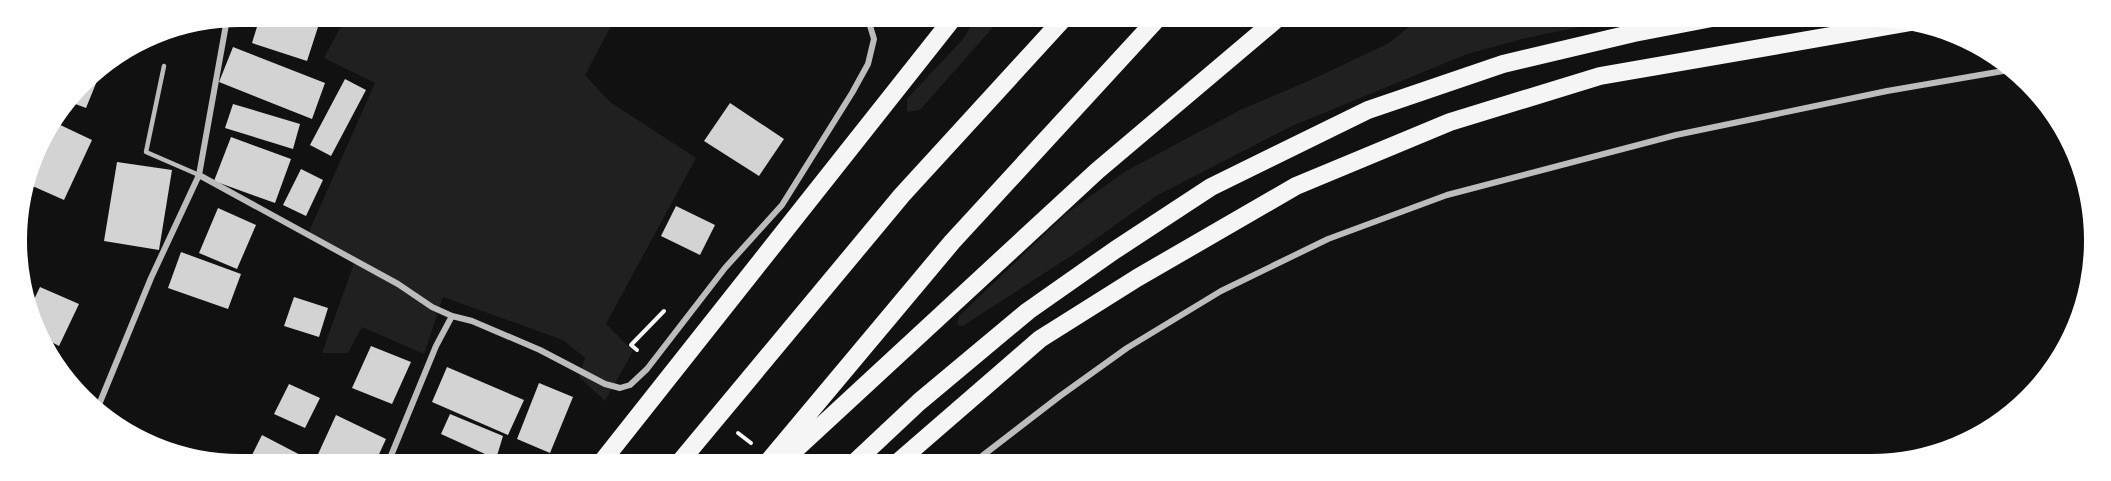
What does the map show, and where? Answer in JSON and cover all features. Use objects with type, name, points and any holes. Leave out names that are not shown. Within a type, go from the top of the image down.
[{"type":"highway","points":[[609,454],[946,27]]},
{"type":"highway","points":[[687,454],[902,195],[1057,27]]},
{"type":"highway","points":[[775,454],[952,242],[1150,27]]},
{"type":"highway","points":[[791,454],[1097,171],[1267,27]]},
{"type":"highway","points":[[864,454],[919,402],[1028,311],[1115,249],[1211,187],[1368,110],[1503,64],[1665,27]]},
{"type":"highway","points":[[907,454],[1040,339],[1137,278],[1296,186],[1450,122],[1600,76],[1882,27]]},
{"type":"street","points":[[100,401],[151,278],[199,175],[226,27]]},
{"type":"street","points":[[199,175],[398,284],[432,308],[472,321],[540,350],[605,384],[620,388],[630,385],[647,369],[725,268],[782,205],[868,64],[874,39],[870,27]]},
{"type":"street","points":[[985,454],[1127,348],[1221,291],[1328,239],[1448,195],[1676,135],[1887,91],[2001,71]]},
{"type":"street","points":[[392,454],[436,345],[452,315]]},
{"type":"lane","points":[[164,66],[146,152],[199,175]]},
{"type":"shaded area","points":[[341,27],[611,27],[585,75],[610,102],[696,158],[606,324],[633,351],[605,401],[579,377],[585,358],[563,340],[443,297],[424,354],[362,327],[348,353],[322,353],[356,258],[307,236],[375,83],[324,58]]},
{"type":"shaded area","points":[[970,27],[993,27],[920,110],[907,112],[907,99],[964,38]]},
{"type":"shaded area","points":[[1409,27],[1580,27],[1526,38],[1467,54],[1292,126],[1156,196],[1080,250],[963,326],[957,325],[959,316],[1067,213],[1126,171],[1240,110],[1389,43]]},
{"type":"building","points":[[257,27],[318,27],[307,61],[252,43]]},
{"type":"building","points":[[233,47],[325,83],[312,119],[219,82]]},
{"type":"building","points":[[345,79],[366,90],[331,156],[310,145]]},
{"type":"building","points":[[96,84],[86,108],[76,104]]},
{"type":"building","points":[[730,103],[784,139],[759,176],[704,141]]},
{"type":"building","points":[[233,104],[300,124],[293,149],[225,128]]},
{"type":"building","points":[[61,125],[92,140],[64,200],[34,187],[43,159]]},
{"type":"building","points":[[231,137],[291,159],[275,203],[214,181]]},
{"type":"building","points":[[117,162],[172,170],[159,250],[104,241]]},
{"type":"building","points":[[301,169],[323,180],[306,216],[283,205]]},
{"type":"building","points":[[676,206],[715,225],[700,255],[661,236]]},
{"type":"building","points":[[218,208],[256,225],[237,269],[199,253]]},
{"type":"building","points":[[181,252],[241,274],[228,309],[168,288]]},
{"type":"building","points":[[40,287],[79,304],[59,346],[54,343],[49,335],[35,298]]},
{"type":"building","points":[[294,297],[328,308],[319,337],[284,326]]},
{"type":"building","points":[[371,346],[411,362],[392,404],[352,388]]},
{"type":"building","points":[[447,367],[524,400],[508,435],[432,402]]},
{"type":"building","points":[[539,383],[573,397],[550,453],[517,439]]},
{"type":"building","points":[[289,384],[320,398],[305,428],[274,414]]},
{"type":"building","points":[[450,414],[503,436],[498,454],[485,454],[441,434]]},
{"type":"building","points":[[336,415],[386,439],[379,454],[318,454]]},
{"type":"building","points":[[262,435],[298,454],[252,454]]}]
